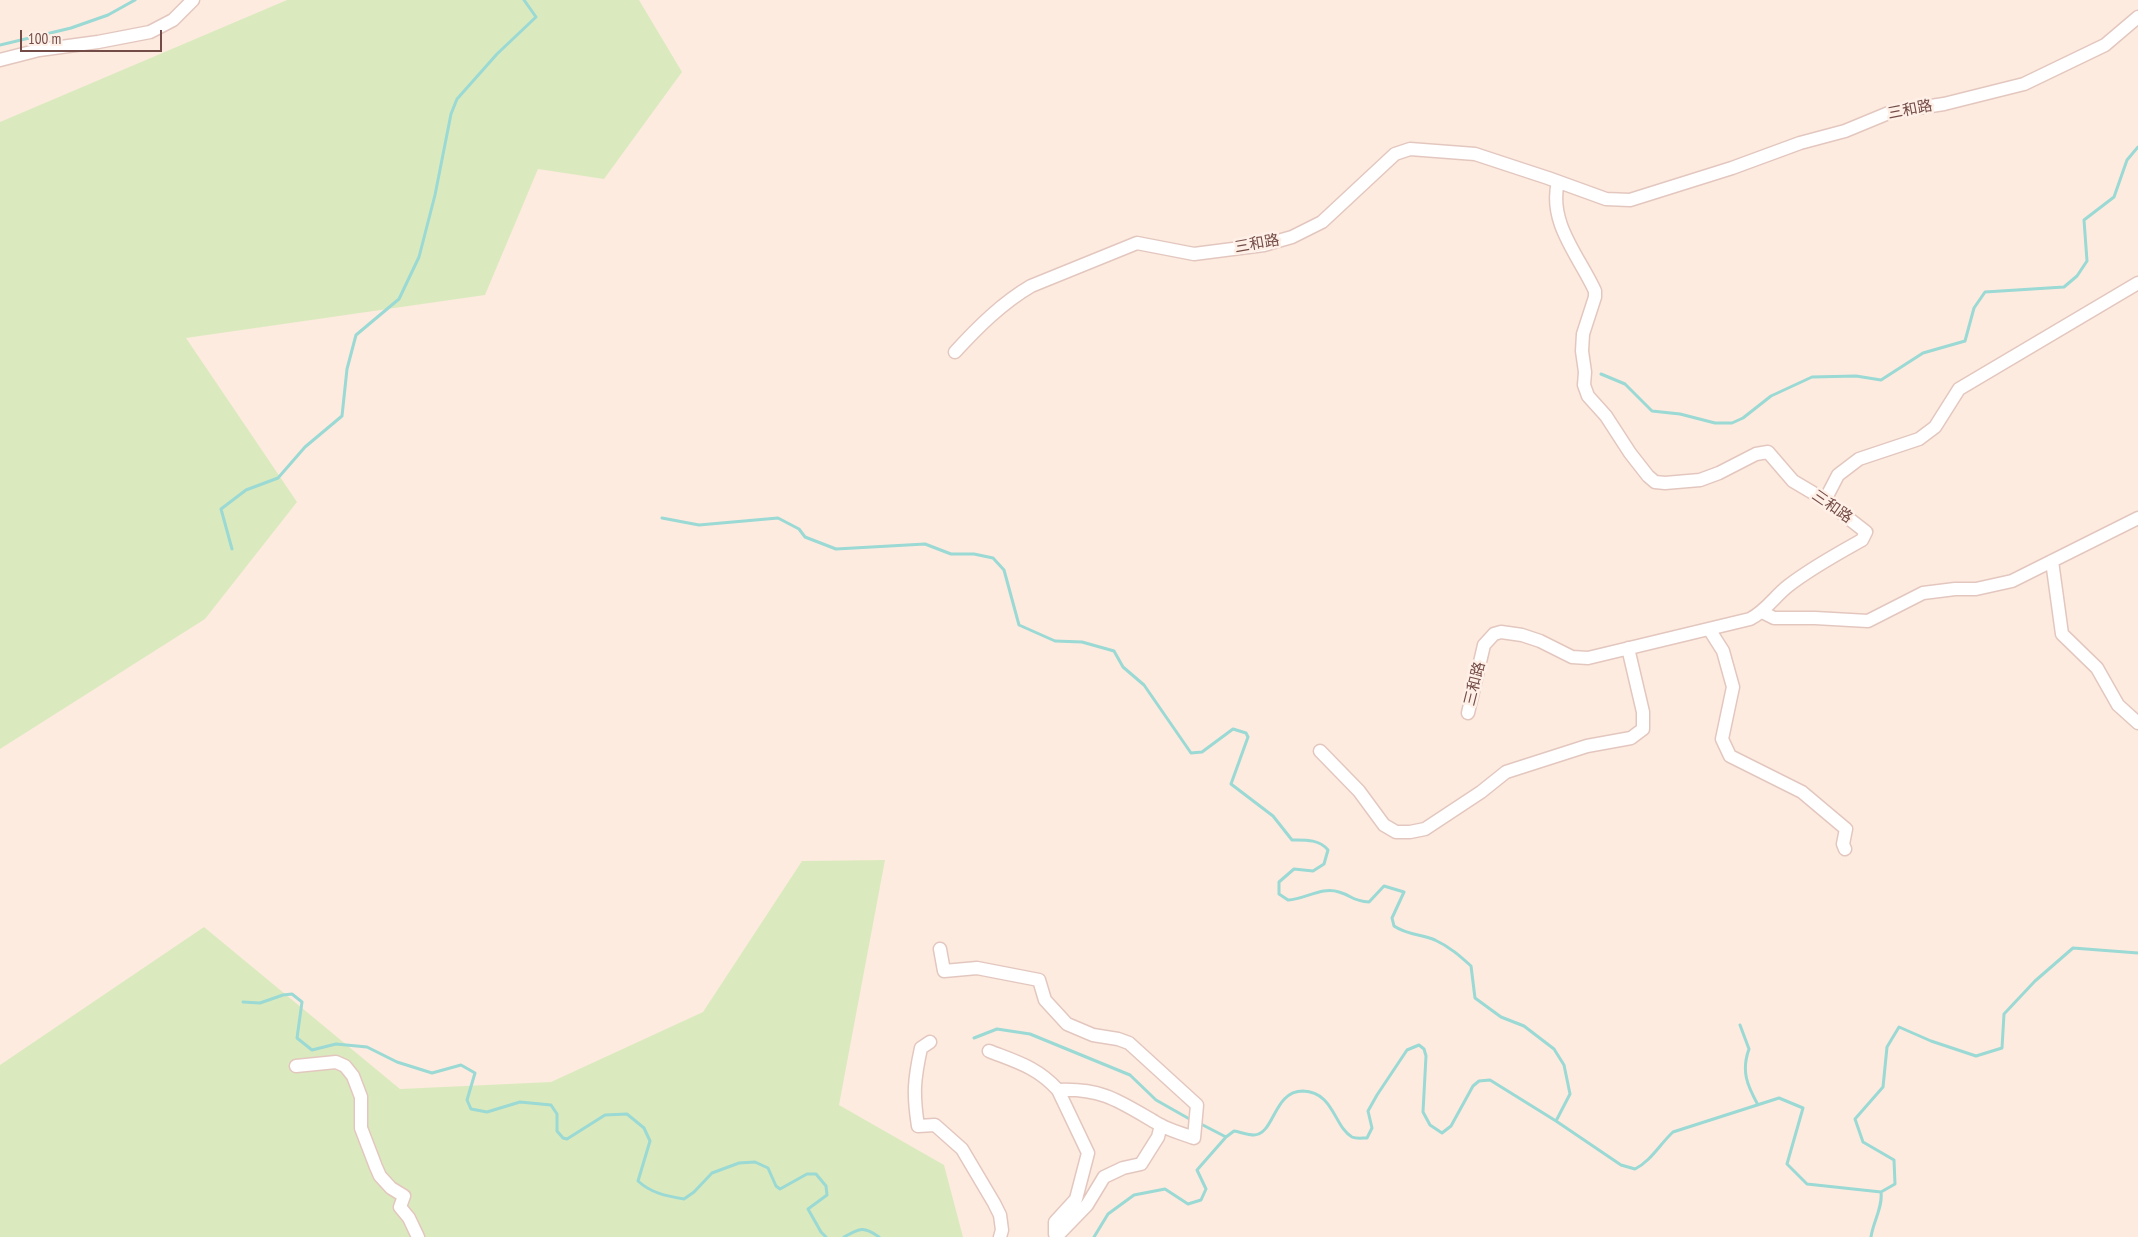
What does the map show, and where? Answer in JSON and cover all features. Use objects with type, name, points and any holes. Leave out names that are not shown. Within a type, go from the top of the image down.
[{"type":"street","points":[[0,60],[39,50],[98,42],[150,32],[173,20],[193,0]]},
{"type":"street","name":"三和路","points":[[955,352],[979,326],[1017,294],[1031,286],[1137,243],[1194,254],[1264,246],[1292,237],[1322,222],[1395,154],[1410,149],[1475,154],[1614,201],[1637,198],[1800,143],[1845,131],[1891,112],[1944,104],[2024,84],[2105,45],[2138,17]]},
{"type":"street","name":"三和路","points":[[1468,713],[1484,645],[1494,634],[1500,632],[1522,635],[1540,641],[1572,657],[1588,658],[1750,620],[1762,612],[1787,587],[1816,567],[1862,540],[1866,532],[1825,500],[1794,481],[1768,452],[1756,454],[1719,473],[1700,480],[1664,483],[1655,482],[1648,476],[1606,416],[1588,396],[1584,384],[1583,334],[1595,297],[1594,291],[1561,226],[1554,196],[1558,182]]},
{"type":"street","points":[[1825,500],[1838,475],[1859,459],[1919,439],[1936,427],[1959,389],[2138,283]]},
{"type":"street","points":[[1762,612],[1774,618],[1868,621],[1923,593],[1955,589],[1976,589],[2012,581],[2138,518]]},
{"type":"street","points":[[2052,561],[2062,634],[2098,668],[2118,705],[2138,723]]},
{"type":"street","points":[[1709,630],[1723,651],[1733,688],[1722,739],[1730,756],[1802,792],[1837,820],[1846,828],[1843,844],[1845,849]]},
{"type":"street","points":[[1320,751],[1359,791],[1384,825],[1396,832],[1425,829],[1481,792],[1506,772],[1587,746],[1631,738],[1643,729],[1643,712],[1628,648]]},
{"type":"street","points":[[940,949],[944,971],[977,968],[1039,980],[1045,1000],[1067,1024],[1093,1035],[1118,1039],[1129,1043],[1197,1105],[1194,1138],[1161,1126],[1106,1095],[1073,1089],[1058,1090]]},
{"type":"street","points":[[930,1042],[921,1048],[915,1074],[914,1096],[918,1126],[935,1125],[962,1149],[1000,1215],[1002,1230],[1000,1237]]},
{"type":"street","points":[[989,1051],[1038,1071],[1058,1090],[1088,1153],[1076,1199],[1055,1222],[1055,1234],[1057,1236],[1087,1205],[1104,1177],[1141,1164],[1158,1137],[1161,1126]]},
{"type":"street","points":[[296,1066],[336,1062],[345,1066],[353,1076],[361,1097],[361,1128],[376,1167],[380,1176],[391,1188],[404,1196],[400,1207],[409,1218],[418,1237]]},
{"type":"green space","points":[[287,0],[639,0],[682,72],[604,179],[538,169],[485,295],[186,338],[297,502],[205,619],[0,749],[0,122]]},
{"type":"green space","points":[[885,860],[839,1105],[944,1165],[963,1237],[0,1237],[0,1065],[204,927],[400,1089],[551,1082],[703,1012],[802,861]]},
{"type":"waterway","points":[[0,45],[71,28],[108,15],[135,0]]},
{"type":"waterway","points":[[232,549],[221,509],[246,490],[278,478],[305,447],[342,416],[347,369],[356,335],[399,299],[419,257],[435,195],[451,114],[457,99],[497,54],[536,17],[524,0]]},
{"type":"waterway","points":[[1601,374],[1625,384],[1652,411],[1680,414],[1715,423],[1732,423],[1743,418],[1771,396],[1812,377],[1856,376],[1881,380],[1923,353],[1965,341],[1974,308],[1985,292],[2064,287],[2077,276],[2087,261],[2084,220],[2114,197],[2127,160],[2138,147]]},
{"type":"waterway","points":[[662,518],[699,525],[778,518],[799,529],[805,537],[836,549],[925,544],[951,554],[974,554],[993,558],[1004,570],[1019,625],[1055,641],[1082,642],[1114,651],[1123,667],[1144,685],[1191,753],[1202,752],[1233,729],[1246,733],[1248,737],[1231,784],[1273,816],[1292,840],[1316,842],[1328,850],[1324,864],[1313,871],[1294,869],[1279,882],[1279,894],[1288,900],[1320,892],[1333,891],[1359,901],[1369,902],[1384,886],[1404,892],[1392,918],[1394,926],[1404,931],[1435,940],[1454,952],[1471,966],[1475,998],[1501,1017],[1524,1026],[1554,1049],[1564,1065],[1570,1094],[1556,1121]]},
{"type":"waterway","points":[[1094,1237],[1108,1214],[1134,1195],[1165,1189],[1188,1204],[1201,1200],[1206,1189],[1197,1170],[1226,1137],[1234,1131],[1252,1135],[1261,1133],[1280,1105],[1293,1093],[1303,1091],[1321,1097],[1346,1132],[1354,1138],[1367,1138],[1372,1128],[1368,1111],[1407,1050],[1419,1045],[1424,1049],[1426,1056],[1423,1112],[1430,1125],[1442,1133],[1451,1126],[1473,1086],[1479,1081],[1490,1080],[1556,1121],[1621,1165],[1635,1169],[1651,1157],[1673,1132],[1779,1098],[1803,1108],[1787,1164],[1807,1184],[1881,1192],[1895,1184],[1894,1160],[1863,1142],[1855,1119],[1883,1087],[1887,1047],[1899,1027],[1931,1041],[1976,1056],[2002,1048],[2004,1014],[2035,981],[2073,948],[2138,953]]},
{"type":"waterway","points":[[243,1002],[260,1003],[292,994],[302,1002],[297,1038],[312,1050],[336,1044],[367,1047],[397,1062],[432,1073],[461,1065],[475,1073],[467,1100],[471,1109],[487,1112],[520,1102],[551,1105],[557,1114],[557,1131],[563,1138],[567,1139],[605,1115],[627,1114],[644,1128],[650,1141],[638,1181],[648,1188],[665,1195],[684,1199],[694,1192],[712,1173],[739,1163],[755,1162],[768,1168],[776,1186],[780,1189],[807,1174],[816,1174],[826,1186],[827,1195],[808,1209],[821,1232],[826,1237]]},
{"type":"waterway","points":[[1740,1025],[1749,1049],[1745,1064],[1746,1078],[1758,1105]]},
{"type":"waterway","points":[[974,1038],[997,1029],[1030,1034],[1130,1075],[1156,1100],[1193,1121]]},
{"type":"waterway","points":[[1199,1123],[1226,1137]]},
{"type":"waterway","points":[[1871,1237],[1881,1203],[1881,1192]]},
{"type":"waterway","points":[[844,1237],[858,1230],[866,1230],[879,1237]]}]
